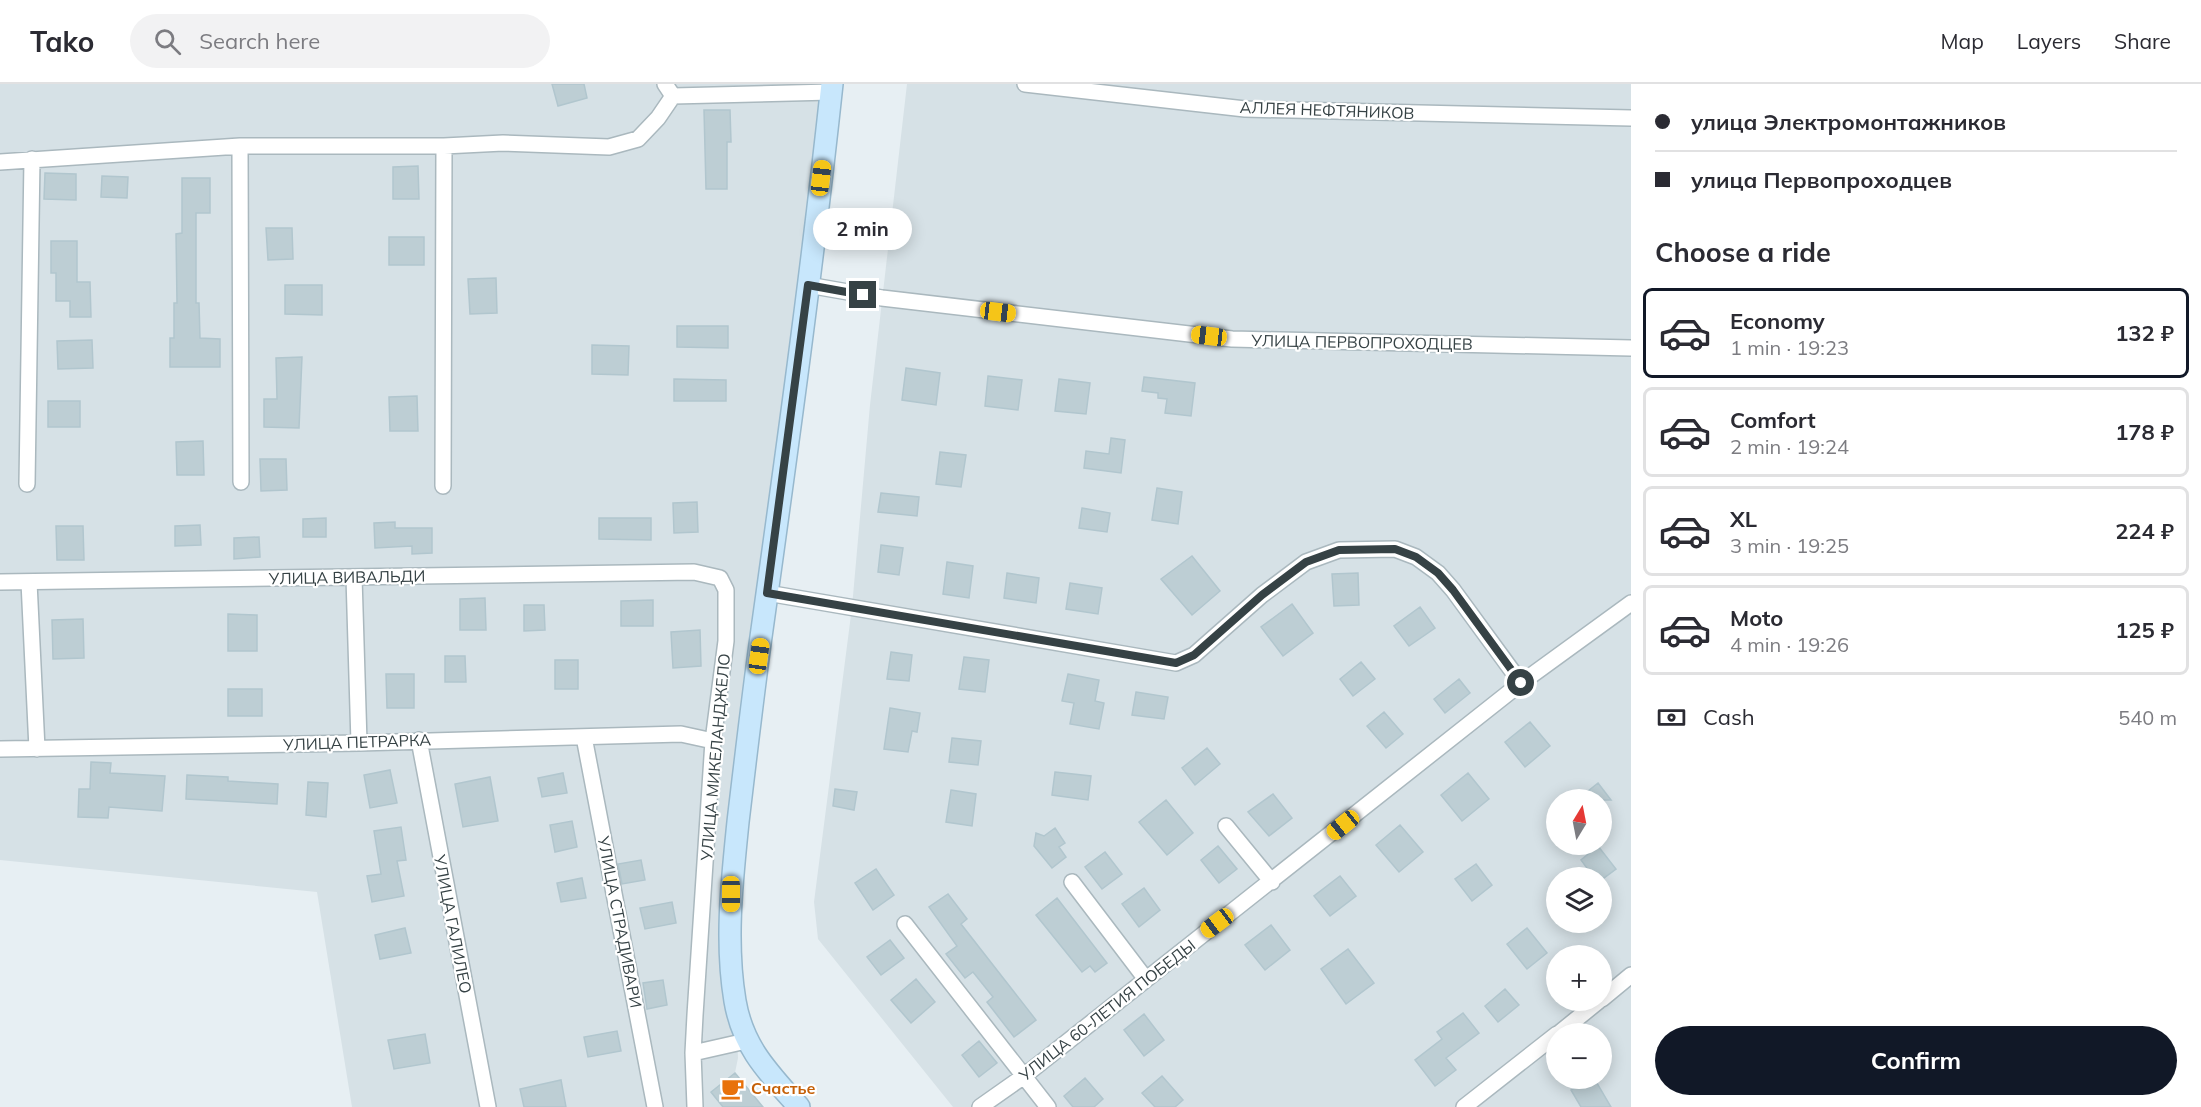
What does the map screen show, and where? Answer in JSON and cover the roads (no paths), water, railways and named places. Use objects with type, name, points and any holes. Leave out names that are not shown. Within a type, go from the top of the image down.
[{"type":"street","name":"АЛЛЕЯ НЕФТЯНИКОВ","points":[[1024,84],[1245,109],[1631,118]]},
{"type":"street","points":[[0,162],[240,146],[444,146],[503,143],[609,147],[638,139],[658,118],[669,90],[832,88],[747,740],[731,894],[731,965],[735,1003],[746,1041],[759,1062],[799,1107]]},
{"type":"street","points":[[240,146],[241,482]]},
{"type":"street","points":[[443,486],[444,146]]},
{"type":"street","points":[[27,484],[32,159]]},
{"type":"street","name":"УЛИЦА ПЕРВОПРОХОДЦЕВ","points":[[808,285],[882,298],[1232,339],[1631,348]]},
{"type":"street","points":[[767,593],[1176,663],[1194,655],[1262,595],[1306,562],[1339,550],[1395,549],[1416,557],[1438,573],[1521,683]]},
{"type":"street","name":"УЛИЦА ВИВАЛЬДИ","points":[[0,582],[694,572]]},
{"type":"street","name":"УЛИЦА МИКЕЛАНДЖЕЛО","points":[[694,572],[720,578],[726,590],[726,641],[713,741],[693,1053],[695,1107]]},
{"type":"street","points":[[354,577],[359,743]]},
{"type":"street","points":[[29,582],[37,749]]},
{"type":"street","name":"УЛИЦА 60-ЛЕТИЯ ПОБЕДЫ","points":[[980,1107],[1024,1076],[1145,978],[1272,882],[1521,683],[1631,603]]},
{"type":"street","name":"УЛИЦА ПЕТРАРКА","points":[[0,749],[359,743],[681,734],[713,741]]},
{"type":"street","name":"УЛИЦА СТРАДИВАРИ","points":[[584,737],[655,1107]]},
{"type":"street","name":"УЛИЦА ГАЛИЛЕО","points":[[419,740],[488,1107]]},
{"type":"street","points":[[1226,826],[1272,882]]},
{"type":"street","points":[[1072,882],[1145,978]]},
{"type":"street","points":[[904,924],[1048,1107]]},
{"type":"street","points":[[1612,991],[1631,975]]},
{"type":"street","points":[[1572,1023],[1587,1011]]},
{"type":"street","points":[[693,1053],[746,1041]]},
{"type":"street","points":[[1464,1107],[1546,1043]]},
{"type":"place","name":"Счастье","points":[[733,1088]]}]
